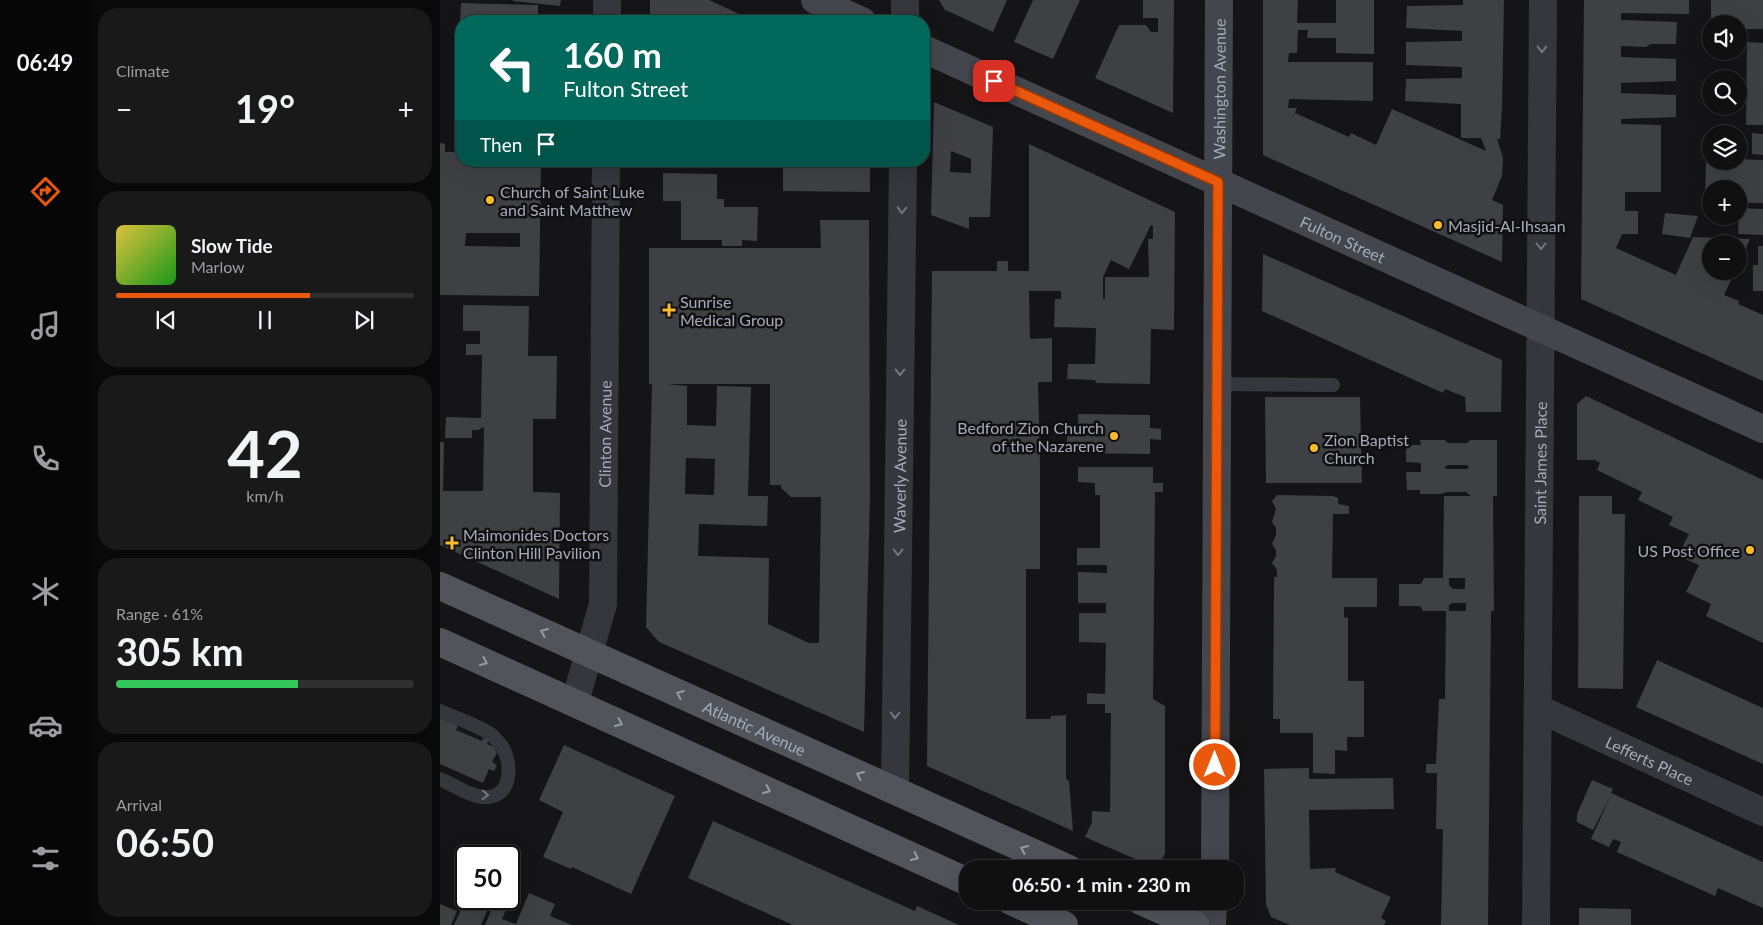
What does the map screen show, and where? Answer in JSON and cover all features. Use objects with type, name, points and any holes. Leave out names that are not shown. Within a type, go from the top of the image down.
[{"type":"main road","points":[[815,0],[849,15]]},
{"type":"main road","name":"Washington Avenue","points":[[1215,860],[1219,0]]},
{"type":"main road","name":"Fulton Street","points":[[930,52],[1763,429]]},
{"type":"main road","name":"Atlantic Avenue","points":[[440,586],[1049,860]]},
{"type":"main road","points":[[440,642],[959,878]]},
{"type":"main road","points":[[1031,910],[1064,925]]},
{"type":"main road","points":[[1162,910],[1195,925]]},
{"type":"main road","points":[[1212,925],[1213,910]]},
{"type":"street","points":[[607,0],[607,15]]},
{"type":"street","points":[[904,15],[905,0]]},
{"type":"street","name":"Saint James Place","points":[[1536,925],[1543,0]]},
{"type":"street","name":"Clinton Avenue","points":[[575,702],[603,604],[606,167]]},
{"type":"street","name":"Waverly Avenue","points":[[895,790],[903,167]]},
{"type":"street","name":"Lefferts Place","points":[[1539,709],[1763,812]]},
{"type":"lane","points":[[1217,384],[1333,385]]},
{"type":"lane","points":[[440,711],[491,734],[502,747],[509,763],[509,777],[504,788],[498,794],[490,797],[481,797],[440,779]]},
{"type":"building","points":[[513,0],[561,0],[560,6]]},
{"type":"building","points":[[650,0],[709,0],[741,15],[650,15]]},
{"type":"building","points":[[939,0],[1007,0],[993,32],[945,10]]},
{"type":"building","points":[[1033,0],[1080,0],[1053,59],[1014,42]]},
{"type":"building","points":[[1143,0],[1174,0],[1173,113],[1095,78],[1119,25],[1146,25],[1151,32],[1158,32],[1158,18],[1143,18]]},
{"type":"building","points":[[1263,0],[1298,0],[1297,23],[1336,23],[1336,0],[1374,0],[1374,54],[1336,53],[1336,38],[1307,38],[1308,30],[1298,30],[1297,53],[1289,53],[1288,62],[1373,62],[1373,101],[1289,99],[1288,108],[1297,108],[1295,113],[1349,137],[1351,133],[1376,145],[1392,109],[1486,151],[1481,138],[1461,138],[1461,104],[1405,101],[1406,79],[1462,78],[1462,67],[1406,65],[1406,42],[1462,41],[1462,31],[1406,28],[1407,6],[1463,5],[1463,0],[1504,0],[1502,109],[1500,139],[1497,139],[1503,158],[1502,176],[1492,200],[1503,205],[1502,262],[1263,155]]},
{"type":"building","points":[[1584,0],[1689,0],[1689,14],[1621,13],[1621,20],[1677,22],[1676,44],[1651,44],[1646,47],[1621,46],[1621,57],[1676,59],[1676,81],[1621,83],[1621,93],[1676,95],[1676,117],[1621,119],[1621,124],[1661,125],[1661,192],[1625,192],[1625,211],[1638,211],[1638,234],[1622,234],[1616,248],[1676,275],[1693,237],[1702,237],[1702,280],[1731,280],[1724,295],[1739,301],[1738,304],[1763,315],[1763,381],[1581,299]]},
{"type":"building","points":[[1711,0],[1763,0],[1763,29],[1747,29],[1747,15],[1711,15]]},
{"type":"building","points":[[461,3],[538,5],[538,15],[460,15]]},
{"type":"building","points":[[1747,42],[1763,43],[1763,125],[1746,125]]},
{"type":"building","points":[[934,102],[993,127],[990,217],[969,217],[969,229],[931,215]],"holes":[[[951,151],[971,159],[971,173],[950,172]]]},
{"type":"building","points":[[1752,133],[1763,134],[1763,155],[1752,154]]},
{"type":"building","name":"Church of Saint Luke and Saint Matthew","points":[[440,143],[445,144],[445,152],[455,152],[455,167],[541,167],[539,296],[440,295]],"holes":[[[466,233],[520,233],[520,247],[465,246]]]},
{"type":"building","points":[[1029,144],[1175,212],[1174,330],[1151,329],[1150,384],[1096,383],[1095,380],[1067,379],[1068,364],[1095,364],[1096,328],[1054,327],[1055,299],[1061,299],[1061,291],[1029,291],[1030,339],[1052,338],[1052,382],[1038,382],[1040,569],[1026,569],[1026,719],[1050,719],[1051,716],[1066,715],[1066,779],[1069,781],[1073,831],[927,766],[932,271],[997,271],[997,261],[1008,261],[1008,271],[1029,271]],"holes":[[[1151,225],[1153,226],[1153,239],[1148,239],[1149,277],[1105,277],[1105,299],[1103,299],[1103,277],[1111,260],[1129,269]]]},
{"type":"building","points":[[1747,159],[1763,160],[1763,203],[1747,203],[1747,180],[1706,180],[1706,170],[1747,170]]},
{"type":"building","points":[[667,167],[751,167],[751,168]]},
{"type":"building","points":[[783,167],[870,167],[870,192],[783,191]]},
{"type":"building","points":[[663,173],[717,174],[717,199],[724,199],[724,207],[758,207],[757,241],[742,240],[742,246],[722,246],[722,240],[681,240],[681,201],[663,201]]},
{"type":"building","points":[[1747,208],[1763,209],[1763,235],[1738,234],[1738,225],[1747,225]]},
{"type":"building","points":[[1665,213],[1698,216],[1690,238],[1662,234]]},
{"type":"building","points":[[820,220],[869,220],[870,497],[864,732],[659,642],[646,627],[652,384],[649,384],[649,248],[821,248]],"holes":[[[667,384],[770,384],[770,485],[781,485],[781,488],[791,497],[821,497],[819,643],[809,643],[768,624],[769,558],[698,556],[699,524],[767,526],[768,496],[748,496],[751,387],[717,386],[716,426],[687,425],[687,386]],[[686,458],[715,459],[714,495],[685,494]]]},
{"type":"building","points":[[1758,246],[1763,246],[1763,291],[1753,291],[1753,265],[1758,265]]},
{"type":"building","points":[[1263,254],[1502,360],[1501,412],[1466,412],[1465,397],[1445,389],[1443,393],[1262,311]]},
{"type":"building","points":[[463,305],[529,306],[528,356],[557,356],[556,419],[533,419],[533,492],[560,493],[559,599],[440,545],[440,442],[444,442],[443,491],[483,491],[484,427],[472,430],[472,438],[445,438],[446,417],[481,418],[482,355],[466,355],[466,344],[480,344],[480,331],[463,331]]},
{"type":"building","points":[[1586,396],[1763,480],[1763,643],[1706,616],[1711,604],[1686,592],[1699,565],[1678,556],[1689,534],[1669,525],[1673,517],[1638,500],[1642,492],[1597,470],[1600,463],[1595,460],[1577,460],[1577,404]]},
{"type":"building","name":"Zion Baptist Church","points":[[1265,397],[1360,397],[1362,483],[1266,483]]},
{"type":"building","name":"Bedford Zion Church of the Nazarene","points":[[1078,414],[1150,415],[1150,428],[1161,429],[1161,440],[1150,439],[1150,454],[1067,453],[1067,432],[1078,432]]},
{"type":"building","points":[[1420,440],[1445,440],[1448,443],[1467,443],[1470,440],[1497,440],[1497,496],[1493,496],[1494,611],[1491,611],[1488,925],[1441,925],[1443,829],[1436,829],[1437,773],[1426,773],[1426,764],[1436,764],[1439,699],[1445,699],[1446,611],[1423,611],[1420,606],[1399,606],[1399,584],[1421,584],[1424,578],[1443,578],[1444,496],[1471,496],[1466,492],[1420,494],[1420,490],[1407,490],[1406,472],[1421,472],[1421,463],[1406,462],[1406,445],[1421,445]],"holes":[[[1448,465],[1467,465],[1469,467],[1467,469],[1447,469],[1444,467]],[[1449,578],[1465,578],[1465,589],[1453,589],[1449,585]],[[1452,603],[1466,603],[1466,611],[1449,611],[1449,605]]]},
{"type":"building","points":[[1078,467],[1153,467],[1153,483],[1163,483],[1163,492],[1155,492],[1153,699],[1165,706],[1165,853],[1162,860],[1137,860],[1085,837],[1092,822],[1092,811],[1110,812],[1111,713],[1105,713],[1105,704],[1087,704],[1087,693],[1105,694],[1106,643],[1079,642],[1079,613],[1106,613],[1106,603],[1078,603],[1078,572],[1107,573],[1107,565],[1077,565],[1077,548],[1100,548],[1100,495],[1095,495],[1095,483],[1078,482]]},
{"type":"building","points":[[1277,495],[1333,496],[1338,498],[1338,504],[1349,506],[1349,514],[1333,514],[1332,578],[1377,578],[1377,607],[1344,607],[1344,617],[1348,618],[1348,681],[1364,681],[1364,737],[1347,737],[1347,751],[1335,750],[1335,774],[1313,773],[1313,733],[1280,733],[1280,719],[1273,719],[1274,577],[1277,577],[1277,570],[1272,563],[1276,556],[1276,550],[1272,544],[1276,535],[1276,528],[1272,522],[1276,509],[1272,501]]},
{"type":"building","points":[[1579,496],[1612,496],[1612,514],[1625,514],[1623,689],[1578,688]]},
{"type":"building","points":[[1657,660],[1763,708],[1763,764],[1636,707]]},
{"type":"building","points":[[440,718],[458,726],[456,730],[482,741],[483,738],[489,740],[487,744],[494,747],[497,753],[492,762],[497,765],[494,771],[489,769],[483,783],[440,764]]},
{"type":"building","points":[[564,745],[675,796],[631,894],[572,867],[571,869],[543,857],[563,812],[539,800]]},
{"type":"building","points":[[1309,768],[1309,779],[1393,778],[1394,809],[1309,810],[1310,869],[1336,868],[1335,872],[1391,897],[1381,918],[1386,921],[1384,925],[1290,925],[1271,917],[1266,904],[1264,769]]},
{"type":"building","points":[[1592,780],[1613,789],[1611,793],[1763,862],[1763,908],[1718,888],[1715,896],[1617,852],[1621,842],[1613,839],[1609,847],[1591,839],[1610,797],[1593,830],[1577,822],[1577,814]]},
{"type":"building","points":[[713,821],[915,911],[917,906],[959,925],[793,925],[688,878]]},
{"type":"building","points":[[529,893],[555,904],[550,916],[572,925],[485,925],[491,910],[506,910],[502,919],[516,924]]},
{"type":"building","points":[[440,904],[457,911],[451,925],[440,925]]},
{"type":"building","points":[[1579,908],[1631,909],[1631,925],[1579,925]]},
{"type":"building","points":[[461,910],[487,911],[481,925],[454,925]]},
{"type":"place","name":"Church of Saint Luke and Saint Matthew","points":[[490,200]]},
{"type":"place","name":"Masjid-Al-Ihsaan","points":[[1438,225]]},
{"type":"place","name":"Sunrise Medical Group","points":[[669,310]]},
{"type":"place","name":"Bedford Zion Church of the Nazarene","points":[[1114,436]]},
{"type":"place","name":"Zion Baptist Church","points":[[1314,448]]},
{"type":"place","name":"Maimonides Doctors Clinton Hill Pavilion","points":[[452,543]]},
{"type":"place","name":"US Post Office","points":[[1750,550]]},
{"type":"route","points":[[994,81],[1218,182],[1215,765]]}]
